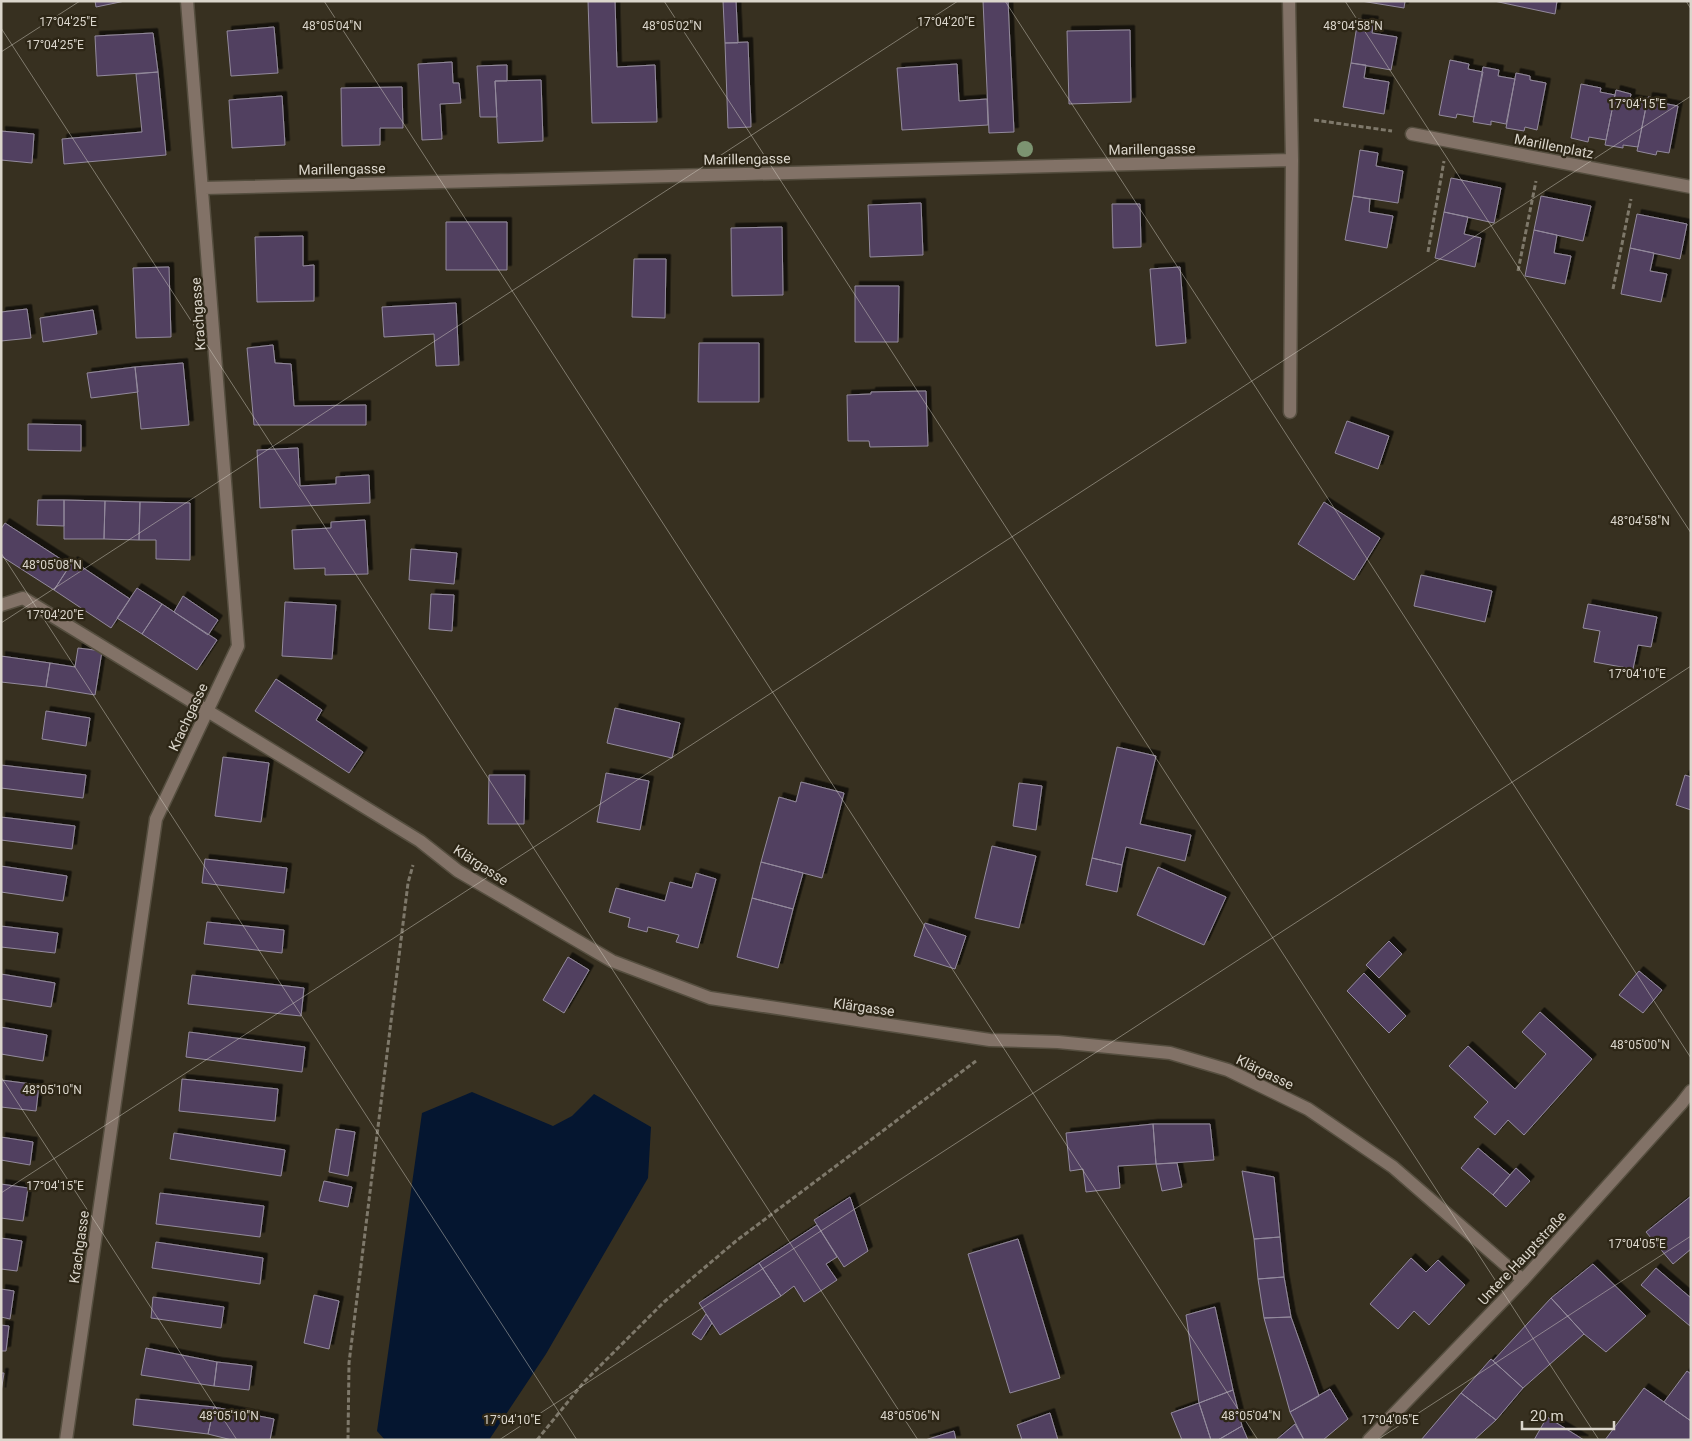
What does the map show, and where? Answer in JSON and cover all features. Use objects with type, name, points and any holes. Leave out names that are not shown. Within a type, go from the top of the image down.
[{"type":"street","name":"Krachgasse","points":[[66,1440],[156,819],[238,646],[204,188],[187,1]]},
{"type":"street","points":[[1289,1],[1292,160],[1290,412]]},
{"type":"street","name":"Marillenplatz","points":[[1412,134],[1691,187]]},
{"type":"street","name":"Marillengasse","points":[[204,188],[1292,160]]},
{"type":"street","name":"Klärgasse","points":[[1,605],[23,598],[420,841],[458,871],[612,961],[710,998],[990,1040],[1058,1042],[1170,1053],[1228,1070],[1308,1109],[1393,1167],[1523,1280]]},
{"type":"street","name":"Untere Hauptstraße","points":[[1369,1440],[1523,1280],[1686,1106],[1691,1091]]},
{"type":"path","points":[[1291,117],[1412,134]]},
{"type":"path","points":[[1428,252],[1448,140]]},
{"type":"path","points":[[1518,271],[1541,158]]},
{"type":"path","points":[[1613,289],[1635,176]]},
{"type":"path","points":[[348,1440],[350,1353],[408,883],[420,841]]},
{"type":"path","points":[[537,1440],[584,1382],[664,1302],[736,1241],[975,1062],[990,1040]]},
{"type":"water","points":[[472,1092],[553,1126],[572,1116],[594,1094],[651,1127],[648,1178],[546,1354],[489,1440],[385,1440],[377,1431],[422,1113]]},
{"type":"building","points":[[95,1],[125,1],[96,7]]},
{"type":"building","points":[[588,1],[615,1],[617,67],[655,65],[657,122],[592,123]]},
{"type":"building","points":[[723,1],[736,1],[738,43],[725,43]]},
{"type":"building","points":[[983,1],[1008,1],[1014,132],[989,133]]},
{"type":"building","points":[[1361,1],[1405,1],[1404,8]]},
{"type":"building","points":[[1494,1],[1557,1],[1555,14]]},
{"type":"building","points":[[1358,19],[1374,21],[1372,33],[1397,37],[1391,70],[1351,63]]},
{"type":"building","points":[[274,27],[278,73],[231,76],[227,31]]},
{"type":"building","points":[[1130,30],[1131,102],[1069,104],[1067,31]]},
{"type":"building","points":[[153,33],[158,72],[97,76],[95,36]]},
{"type":"building","points":[[748,42],[751,127],[728,128],[725,43]]},
{"type":"building","points":[[1450,60],[1469,64],[1468,69],[1483,72],[1474,117],[1457,114],[1456,118],[1439,115]]},
{"type":"building","points":[[452,62],[453,83],[459,83],[461,103],[440,104],[442,139],[422,140],[418,64]]},
{"type":"building","points":[[1351,63],[1366,65],[1364,78],[1389,82],[1384,114],[1343,107]]},
{"type":"building","points":[[957,64],[959,101],[987,99],[988,125],[902,130],[897,68]]},
{"type":"building","points":[[507,65],[507,81],[495,81],[497,117],[480,117],[477,66]]},
{"type":"building","points":[[1483,67],[1499,70],[1498,76],[1515,79],[1506,124],[1491,121],[1491,125],[1473,122]]},
{"type":"building","points":[[158,72],[166,155],[64,164],[62,139],[142,132],[136,74]]},
{"type":"building","points":[[1516,73],[1530,76],[1530,80],[1546,83],[1537,130],[1525,127],[1524,131],[1506,128]]},
{"type":"building","points":[[541,80],[543,141],[498,143],[495,81]]},
{"type":"building","points":[[1581,84],[1601,88],[1600,92],[1615,95],[1606,140],[1589,137],[1588,142],[1571,138]]},
{"type":"building","points":[[402,87],[403,128],[380,128],[380,145],[342,146],[341,88]]},
{"type":"building","points":[[1616,90],[1631,94],[1630,99],[1647,102],[1638,147],[1623,145],[1623,148],[1605,145]]},
{"type":"building","points":[[282,96],[285,145],[232,148],[229,100]]},
{"type":"building","points":[[1648,97],[1662,99],[1662,103],[1678,106],[1669,153],[1657,151],[1656,155],[1637,151]]},
{"type":"building","points":[[1,131],[34,134],[32,163],[1,160]]},
{"type":"building","points":[[1360,150],[1378,153],[1376,166],[1403,171],[1398,203],[1353,196]]},
{"type":"building","points":[[1451,178],[1501,188],[1494,223],[1444,212]]},
{"type":"building","points":[[1353,196],[1370,199],[1369,212],[1393,216],[1387,248],[1345,240]]},
{"type":"building","points":[[1541,196],[1591,206],[1583,241],[1534,230]]},
{"type":"building","points":[[921,203],[923,255],[870,257],[868,205]]},
{"type":"building","points":[[1112,204],[1140,204],[1141,247],[1113,248]]},
{"type":"building","points":[[1444,212],[1468,217],[1464,234],[1481,238],[1475,267],[1435,258]]},
{"type":"building","points":[[1637,214],[1687,224],[1680,259],[1630,248]]},
{"type":"building","points":[[446,222],[507,222],[507,270],[446,270]]},
{"type":"building","points":[[782,227],[783,295],[732,296],[731,228]]},
{"type":"building","points":[[1534,230],[1557,235],[1554,253],[1571,256],[1565,284],[1525,276]]},
{"type":"building","points":[[303,236],[303,266],[314,265],[314,301],[257,302],[255,237]]},
{"type":"building","points":[[1630,248],[1654,253],[1650,271],[1667,274],[1661,302],[1621,294]]},
{"type":"building","points":[[634,259],[666,259],[665,318],[632,317]]},
{"type":"building","points":[[169,267],[171,337],[136,338],[133,268]]},
{"type":"building","points":[[1180,267],[1186,343],[1156,346],[1150,269]]},
{"type":"building","points":[[855,286],[899,286],[898,342],[855,342]]},
{"type":"building","points":[[456,303],[459,365],[436,366],[434,334],[384,337],[382,307]]},
{"type":"building","points":[[27,309],[31,338],[1,341],[1,312]]},
{"type":"building","points":[[93,310],[97,334],[43,342],[40,318]]},
{"type":"building","points":[[699,343],[759,343],[759,402],[698,402]]},
{"type":"building","points":[[273,345],[275,363],[291,364],[294,406],[366,405],[366,425],[254,425],[247,348]]},
{"type":"building","points":[[183,363],[189,425],[141,429],[135,367]]},
{"type":"building","points":[[135,367],[138,392],[91,398],[87,373]]},
{"type":"building","points":[[926,391],[928,446],[870,447],[869,441],[848,441],[847,395],[871,394],[871,392]]},
{"type":"building","points":[[1347,421],[1389,436],[1378,469],[1335,453]]},
{"type":"building","points":[[28,424],[81,425],[81,451],[28,450]]},
{"type":"building","points":[[298,448],[300,486],[336,484],[336,477],[369,475],[370,503],[260,508],[257,450]]},
{"type":"building","points":[[38,500],[64,500],[64,526],[37,525]]},
{"type":"building","points":[[64,500],[105,501],[104,539],[64,539]]},
{"type":"building","points":[[105,501],[140,502],[139,540],[104,539]]},
{"type":"building","points":[[140,502],[190,503],[190,560],[156,559],[156,540],[139,540]]},
{"type":"building","points":[[1324,502],[1380,538],[1354,580],[1298,544]]},
{"type":"building","points":[[365,520],[368,574],[325,575],[325,568],[294,569],[292,530],[331,528],[331,522]]},
{"type":"building","points":[[5,523],[70,565],[54,590],[1,556],[1,529]]},
{"type":"building","points":[[411,549],[457,553],[454,584],[409,580]]},
{"type":"building","points":[[73,561],[130,599],[111,628],[54,590]]},
{"type":"building","points":[[1421,575],[1492,591],[1485,622],[1414,606]]},
{"type":"building","points":[[137,588],[162,604],[142,634],[117,618]]},
{"type":"building","points":[[431,594],[454,595],[452,631],[429,629]]},
{"type":"building","points":[[183,596],[218,620],[208,635],[174,612]]},
{"type":"building","points":[[285,602],[336,605],[332,659],[282,656]]},
{"type":"building","points":[[162,604],[217,640],[197,670],[142,634]]},
{"type":"building","points":[[1588,604],[1657,617],[1651,647],[1638,645],[1633,669],[1594,662],[1600,631],[1583,628]]},
{"type":"building","points":[[78,648],[102,651],[95,695],[46,687],[50,663],[75,667]]},
{"type":"building","points":[[1,656],[50,663],[46,687],[1,682]]},
{"type":"building","points":[[276,679],[322,710],[316,720],[363,752],[349,773],[255,711]]},
{"type":"building","points":[[615,708],[680,723],[672,758],[607,743]]},
{"type":"building","points":[[46,711],[90,718],[86,746],[42,739]]},
{"type":"building","points":[[1117,747],[1156,756],[1140,824],[1191,835],[1185,861],[1126,847],[1122,865],[1092,858]]},
{"type":"building","points":[[223,757],[269,763],[261,822],[215,816]]},
{"type":"building","points":[[1,765],[86,775],[83,798],[1,788]]},
{"type":"building","points":[[606,773],[649,781],[640,830],[597,822]]},
{"type":"building","points":[[489,775],[525,775],[524,824],[488,824]]},
{"type":"building","points":[[1685,775],[1691,777],[1691,810],[1676,805]]},
{"type":"building","points":[[801,782],[844,793],[822,878],[761,862],[779,797],[796,802]]},
{"type":"building","points":[[1019,783],[1042,786],[1036,830],[1013,826]]},
{"type":"building","points":[[1,817],[75,826],[72,849],[1,840]]},
{"type":"building","points":[[992,846],[1036,856],[1019,928],[975,918]]},
{"type":"building","points":[[1092,858],[1122,865],[1117,892],[1086,885]]},
{"type":"building","points":[[205,859],[287,868],[284,893],[202,883]]},
{"type":"building","points":[[761,862],[803,873],[793,909],[752,898]]},
{"type":"building","points":[[1,866],[67,876],[63,901],[1,892]]},
{"type":"building","points":[[1158,867],[1226,897],[1204,945],[1137,915]]},
{"type":"building","points":[[696,873],[716,879],[698,948],[676,942],[679,935],[648,927],[647,932],[628,927],[630,918],[609,912],[616,888],[665,901],[670,882],[692,888]]},
{"type":"building","points":[[752,898],[793,909],[778,968],[737,957]]},
{"type":"building","points":[[207,922],[284,930],[282,953],[204,944]]},
{"type":"building","points":[[925,923],[966,936],[955,969],[914,956]]},
{"type":"building","points":[[1,926],[58,933],[55,953],[1,947]]},
{"type":"building","points":[[1389,941],[1402,954],[1379,978],[1366,965]]},
{"type":"building","points":[[568,957],[589,970],[564,1013],[543,1000]]},
{"type":"building","points":[[1639,971],[1662,990],[1643,1013],[1619,995]]},
{"type":"building","points":[[1364,973],[1406,1016],[1389,1033],[1347,991]]},
{"type":"building","points":[[1,974],[55,983],[51,1007],[1,999]]},
{"type":"building","points":[[192,975],[304,988],[301,1016],[188,1004]]},
{"type":"building","points":[[1540,1012],[1592,1059],[1524,1135],[1508,1120],[1495,1135],[1474,1117],[1488,1102],[1449,1066],[1468,1046],[1515,1089],[1546,1054],[1522,1032]]},
{"type":"building","points":[[1,1027],[47,1035],[43,1061],[1,1054]]},
{"type":"building","points":[[189,1032],[305,1047],[302,1072],[186,1057]]},
{"type":"building","points":[[182,1079],[278,1089],[275,1121],[179,1111]]},
{"type":"building","points":[[1,1080],[39,1085],[36,1111],[1,1107]]},
{"type":"building","points":[[1153,1124],[1210,1124],[1214,1160],[1156,1164]]},
{"type":"building","points":[[1153,1124],[1156,1164],[1118,1166],[1120,1188],[1086,1192],[1083,1169],[1070,1171],[1066,1133]]},
{"type":"building","points":[[336,1129],[355,1132],[348,1176],[329,1172]]},
{"type":"building","points":[[174,1133],[285,1150],[281,1176],[170,1159]]},
{"type":"building","points":[[1,1137],[33,1142],[30,1165],[1,1160]]},
{"type":"building","points":[[1478,1148],[1510,1175],[1493,1195],[1461,1168]]},
{"type":"building","points":[[1177,1163],[1182,1187],[1162,1191],[1156,1164]]},
{"type":"building","points":[[1516,1168],[1530,1181],[1506,1207],[1493,1195]]},
{"type":"building","points":[[1242,1171],[1274,1177],[1280,1237],[1254,1239]]},
{"type":"building","points":[[324,1181],[352,1187],[348,1207],[319,1201]]},
{"type":"building","points":[[1,1184],[28,1188],[23,1221],[1,1218]]},
{"type":"building","points":[[160,1193],[264,1206],[260,1237],[156,1224]]},
{"type":"building","points":[[1691,1196],[1691,1249],[1673,1264],[1646,1232]]},
{"type":"building","points":[[850,1197],[868,1251],[844,1267],[814,1220]]},
{"type":"building","points":[[817,1225],[837,1257],[826,1264],[837,1280],[804,1302],[794,1286],[781,1296],[759,1263]]},
{"type":"building","points":[[1280,1237],[1284,1277],[1258,1279],[1254,1239]]},
{"type":"building","points":[[1,1238],[22,1241],[17,1271],[1,1269]]},
{"type":"building","points":[[1018,1239],[1060,1378],[1010,1393],[968,1254]]},
{"type":"building","points":[[156,1242],[263,1258],[260,1284],[152,1268]]},
{"type":"building","points":[[1411,1258],[1426,1272],[1438,1260],[1465,1285],[1429,1325],[1414,1311],[1398,1329],[1370,1304]]},
{"type":"building","points":[[759,1263],[781,1296],[720,1335],[699,1303]]},
{"type":"building","points":[[1593,1264],[1646,1316],[1606,1352],[1584,1334],[1551,1298]]},
{"type":"building","points":[[1656,1268],[1691,1298],[1690,1326],[1641,1285]]},
{"type":"building","points":[[1284,1277],[1291,1317],[1264,1318],[1258,1279]]},
{"type":"building","points":[[1,1289],[14,1291],[10,1319],[1,1317]]},
{"type":"building","points":[[314,1295],[339,1301],[329,1349],[304,1343]]},
{"type":"building","points":[[153,1297],[224,1307],[221,1328],[151,1318]]},
{"type":"building","points":[[1551,1298],[1584,1334],[1523,1388],[1493,1361]]},
{"type":"building","points":[[1215,1307],[1233,1390],[1199,1403],[1186,1315]]},
{"type":"building","points":[[706,1314],[712,1323],[701,1340],[692,1334]]},
{"type":"building","points":[[1291,1317],[1319,1396],[1290,1412],[1264,1318]]},
{"type":"building","points":[[1,1325],[9,1326],[6,1351],[1,1351]]},
{"type":"building","points":[[146,1348],[217,1362],[214,1386],[141,1375]]},
{"type":"building","points":[[1491,1359],[1523,1388],[1496,1420],[1461,1393]]},
{"type":"building","points":[[217,1362],[252,1366],[249,1390],[214,1386]]},
{"type":"building","points":[[1687,1371],[1691,1374],[1691,1421],[1664,1402]]},
{"type":"building","points":[[1,1373],[4,1373],[1,1392]]},
{"type":"building","points":[[1644,1388],[1691,1421],[1691,1440],[1605,1440]]},
{"type":"building","points":[[1330,1389],[1348,1419],[1323,1440],[1304,1440],[1290,1412]]},
{"type":"building","points":[[1233,1390],[1242,1426],[1218,1440],[1211,1440],[1199,1403]]},
{"type":"building","points":[[1461,1393],[1496,1420],[1474,1440],[1421,1440]]},
{"type":"building","points":[[136,1399],[214,1407],[208,1434],[133,1425]]},
{"type":"building","points":[[1199,1403],[1211,1440],[1182,1440],[1171,1413]]},
{"type":"building","points":[[214,1407],[274,1419],[270,1440],[232,1440],[208,1434]]},
{"type":"building","points":[[1050,1413],[1058,1440],[1022,1440],[1017,1425]]},
{"type":"building","points":[[1547,1417],[1584,1440],[1534,1440]]},
{"type":"building","points":[[1295,1424],[1304,1440],[1276,1440]]},
{"type":"building","points":[[1242,1426],[1248,1440],[1218,1440]]},
{"type":"building","points":[[954,1431],[956,1440],[925,1440]]}]
